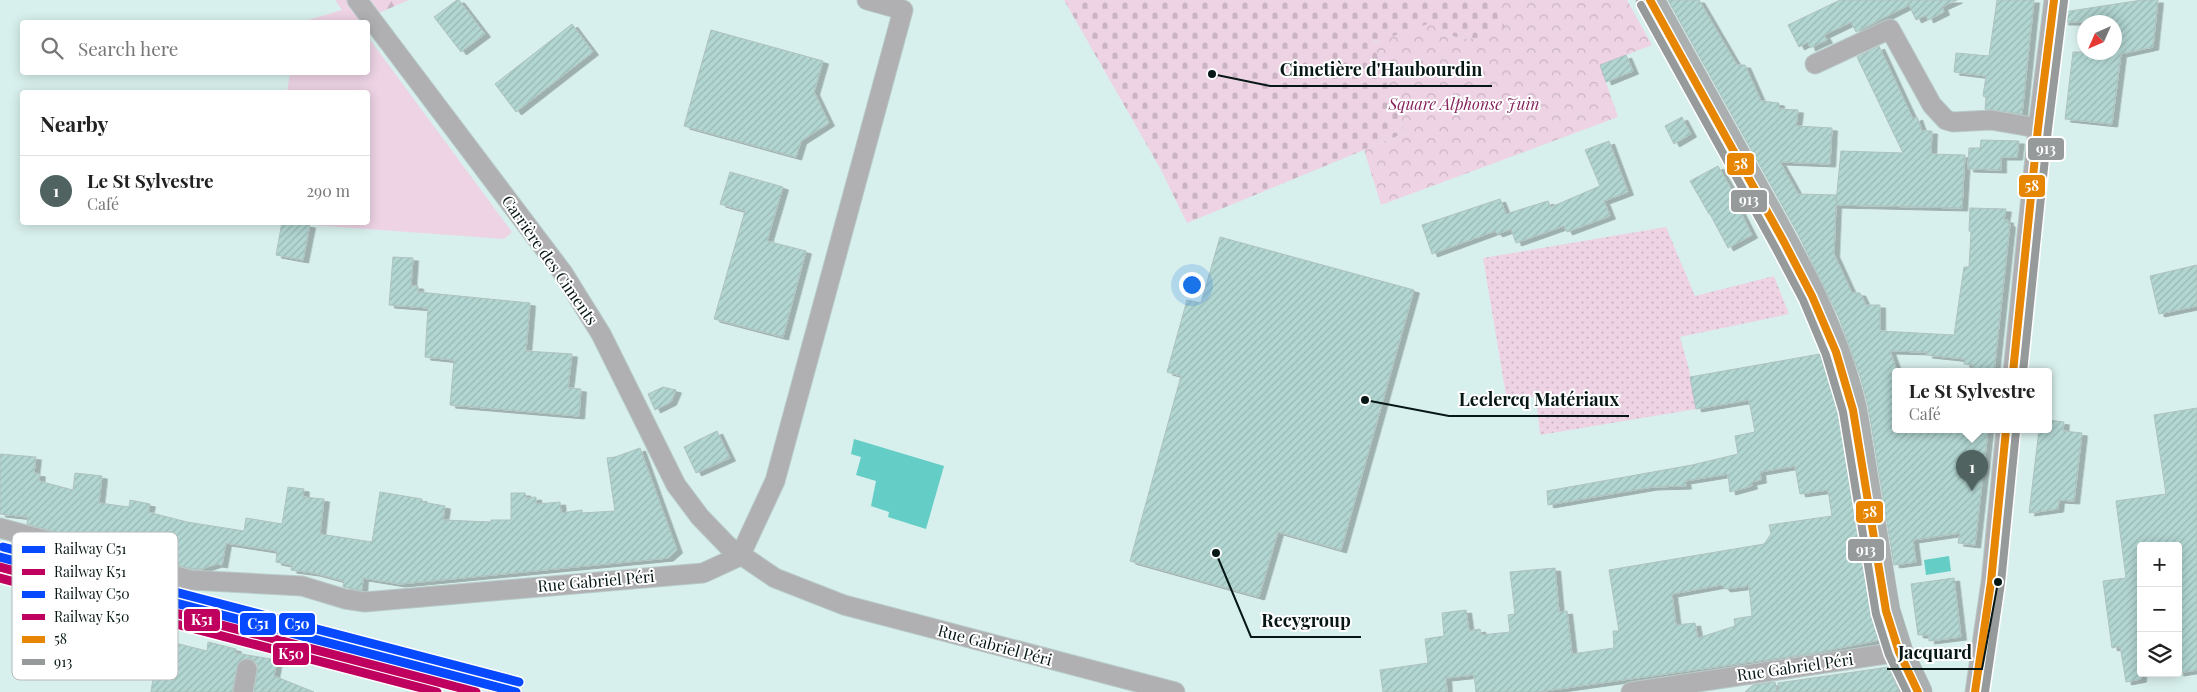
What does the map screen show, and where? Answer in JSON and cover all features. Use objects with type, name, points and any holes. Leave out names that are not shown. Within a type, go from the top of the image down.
[{"type":"street","name":"Carrière des Ciments","points":[[357,0],[563,273],[601,334],[676,485],[709,529],[740,556]]},
{"type":"street","points":[[740,556],[775,481],[903,10],[867,0]]},
{"type":"street","points":[[1650,0],[1792,256],[1835,351],[1847,385],[1852,410],[1886,611],[1899,652],[1918,692]]},
{"type":"street","points":[[2013,368],[2038,128],[2054,0]]},
{"type":"street","points":[[1815,64],[1890,29],[1940,116],[1952,122],[1991,120],[2038,128]]},
{"type":"street","points":[[1975,692],[1991,582],[2006,433]]},
{"type":"street","name":"Rue Gabriel Péri","points":[[0,528],[15,532]]},
{"type":"street","name":"Rue Gabriel Péri","points":[[178,577],[190,580],[302,586],[345,599],[365,602],[625,578],[702,573],[740,556],[775,578],[844,604],[1175,692]]},
{"type":"street","name":"Rue Gabriel Péri","points":[[1637,692],[1899,652]]},
{"type":"street","points":[[243,692],[247,669]]},
{"type":"green space","points":[[335,0],[372,0],[381,12],[370,20],[308,20],[342,10]]},
{"type":"green space","points":[[372,0],[409,0],[381,12]]},
{"type":"green space","points":[[1064,0],[1491,0],[1506,27],[1480,38],[1472,39],[1455,37],[1438,28],[1373,42],[1405,133],[1187,223],[1160,168]]},
{"type":"green space","name":"Square Alphonse Juin","points":[[1491,0],[1627,0],[1652,45],[1600,65],[1618,117],[1381,205],[1364,150],[1405,133],[1373,43],[1433,22],[1441,30],[1459,38],[1468,39],[1486,36],[1505,27]]},
{"type":"green space","points":[[370,40],[512,232],[504,239],[312,225],[370,225],[370,90],[287,90],[290,75],[370,75]]},
{"type":"green space","points":[[1666,227],[1695,296],[1774,276],[1789,314],[1680,337],[1689,369],[1696,409],[1540,435],[1536,396],[1507,401],[1483,258]]},
{"type":"water","points":[[854,439],[944,466],[926,529],[888,517],[889,512],[871,506],[876,481],[856,475],[861,457],[851,454]]},
{"type":"water","points":[[1949,556],[1951,571],[1926,575],[1924,560]]},
{"type":"building","points":[[459,0],[485,34],[461,52],[434,17]]},
{"type":"building","points":[[1668,0],[1699,0],[1737,65],[1745,65],[1761,101],[1779,103],[1779,109],[1798,110],[1796,126],[1832,128],[1830,164],[1780,162],[1798,194],[1837,195],[1841,151],[1903,153],[1857,57],[1879,46],[1913,119],[1917,117],[1922,131],[1932,131],[1931,154],[1965,155],[1962,208],[1836,205],[1834,254],[1852,293],[1860,293],[1866,305],[1880,305],[1880,331],[1954,335],[1964,267],[1969,267],[1970,208],[2006,209],[2004,220],[2008,220],[2008,224],[2010,224],[1994,368],[1973,368],[1973,365],[1964,364],[1965,359],[1927,355],[1927,352],[1890,351],[1896,368],[1892,368],[1892,433],[1988,433],[1975,545],[1958,543],[1960,533],[1913,540],[1916,562],[1894,565],[1868,406],[1860,376],[1839,318],[1798,234]]},
{"type":"building","points":[[1840,0],[1957,0],[1942,7],[1944,12],[1928,20],[1926,15],[1916,20],[1909,5],[1856,32],[1851,22],[1824,35],[1827,40],[1810,48],[1808,42],[1799,47],[1788,25]]},
{"type":"building","points":[[1997,0],[2034,0],[2022,114],[1985,109],[1986,97],[1983,96],[1986,76],[1954,72],[1956,53],[1989,56]]},
{"type":"building","points":[[2142,0],[2158,0],[2153,47],[2122,54],[2122,15],[2077,15],[2077,22],[2063,22],[2064,12]]},
{"type":"building","points":[[572,24],[593,52],[516,112],[495,84]]},
{"type":"building","points":[[711,30],[823,61],[814,92],[829,123],[801,141],[796,157],[684,126]]},
{"type":"building","points":[[2073,52],[2077,52],[2077,60],[2120,60],[2112,124],[2065,119]]},
{"type":"building","points":[[1626,55],[1633,71],[1606,82],[1600,65]]},
{"type":"building","points":[[1682,117],[1691,134],[1674,144],[1665,126]]},
{"type":"building","points":[[1981,140],[2019,141],[2017,157],[2001,157],[2001,170],[1968,169],[1969,148],[1980,148]]},
{"type":"building","points":[[1609,141],[1628,192],[1604,201],[1610,216],[1567,232],[1564,226],[1516,243],[1511,229],[1497,234],[1495,231],[1432,254],[1422,225],[1500,199],[1506,214],[1548,201],[1551,207],[1600,186],[1585,150]]},
{"type":"building","points":[[1718,166],[1737,199],[1735,201],[1752,235],[1728,248],[1690,181]]},
{"type":"building","points":[[730,172],[783,187],[767,241],[806,251],[783,337],[714,319],[745,211],[720,204]]},
{"type":"building","points":[[281,225],[310,225],[303,260],[276,255]]},
{"type":"building","points":[[1220,237],[1414,290],[1341,550],[1278,532],[1259,597],[1130,561],[1181,376],[1167,372],[1187,300],[1201,303]]},
{"type":"building","points":[[393,257],[413,258],[411,286],[418,286],[418,292],[530,303],[526,351],[572,354],[568,388],[581,389],[579,416],[450,405],[454,360],[425,357],[428,308],[389,305]]},
{"type":"building","points":[[2197,265],[2197,306],[2159,314],[2150,276]]},
{"type":"building","points":[[1820,354],[1838,413],[1871,614],[1879,640],[1815,653],[1537,692],[1476,692],[1474,675],[1446,678],[1447,692],[1383,692],[1380,670],[1428,663],[1425,639],[1444,636],[1442,613],[1466,610],[1469,631],[1480,629],[1481,635],[1510,632],[1508,615],[1515,614],[1510,572],[1555,568],[1559,612],[1567,611],[1572,654],[1614,648],[1613,631],[1619,631],[1609,570],[1764,544],[1771,534],[1769,525],[1832,516],[1828,490],[1800,494],[1795,466],[1760,472],[1761,480],[1751,482],[1752,486],[1730,492],[1728,474],[1685,481],[1686,486],[1652,487],[1548,505],[1547,491],[1692,465],[1738,454],[1735,436],[1755,432],[1749,400],[1696,409],[1690,377]],"holes":[[[1721,585],[1725,589],[1749,586],[1752,616],[1734,619],[1735,626],[1698,638],[1695,623],[1676,625],[1672,594]]]},
{"type":"building","points":[[663,387],[676,390],[671,402],[655,410],[648,394]]},
{"type":"building","points":[[2197,408],[2197,670],[2182,672],[2182,542],[2137,542],[2137,677],[2141,677],[2141,679],[2126,682],[2120,646],[2112,648],[2103,581],[2126,578],[2116,501],[2166,494],[2154,415]]},
{"type":"building","points":[[2052,420],[2064,422],[2063,431],[2082,433],[2074,501],[2059,500],[2058,509],[2029,513],[2039,433],[2052,433]]},
{"type":"building","points":[[717,431],[730,458],[696,473],[684,447]]},
{"type":"building","points":[[640,448],[677,550],[668,558],[400,584],[363,578],[362,590],[343,587],[344,581],[314,573],[291,570],[292,565],[276,562],[277,551],[226,543],[222,565],[217,564],[202,569],[192,569],[178,565],[178,532],[56,532],[27,524],[28,517],[0,514],[0,454],[36,457],[34,473],[40,474],[39,481],[73,490],[75,473],[102,476],[99,503],[129,507],[130,500],[150,504],[148,512],[187,522],[244,531],[246,518],[282,524],[288,487],[304,489],[303,497],[324,499],[320,534],[372,542],[380,492],[422,499],[422,502],[445,506],[443,520],[491,522],[491,520],[511,520],[511,493],[525,493],[526,498],[536,497],[536,504],[560,502],[561,513],[582,510],[582,513],[615,511],[607,458]]},
{"type":"building","points":[[1954,578],[1961,637],[1929,641],[1929,635],[1918,635],[1911,584]]},
{"type":"building","points":[[208,642],[236,649],[235,653],[277,660],[274,676],[314,692],[254,692],[258,666],[254,660],[248,658],[238,662],[232,692],[151,692],[153,680],[178,680],[178,644],[207,651]]},
{"type":"building","points":[[1889,667],[1899,692],[1779,692],[1778,683]]},
{"type":"building","points":[[1775,682],[1777,692],[1745,692],[1753,685]]},
{"type":"rail line","name":"C50","points":[[3,547],[12,549]]},
{"type":"rail line","name":"C51","points":[[0,557],[12,560]]},
{"type":"rail line","name":"K51","points":[[0,567],[12,570]]},
{"type":"rail line","name":"K50","points":[[0,578],[12,581]]},
{"type":"rail line","name":"C50","points":[[178,593],[519,682]]},
{"type":"rail line","name":"C51","points":[[178,604],[516,692]]},
{"type":"rail line","name":"K51","points":[[178,614],[476,692]]},
{"type":"rail line","name":"K50","points":[[178,624],[437,692]]},
{"type":"transit line","name":"58","points":[[1650,0],[1784,242],[1812,296],[1836,352],[1853,410],[1886,611],[1899,652],[1918,692]]},
{"type":"transit line","name":"58","points":[[2013,368],[2038,128],[2054,0]]},
{"type":"transit line","name":"913","points":[[2023,368],[2048,129],[2064,1]]},
{"type":"transit line","name":"913","points":[[1641,5],[1775,247],[1803,300],[1826,355],[1843,412],[1876,614],[1889,655],[1907,692]]},
{"type":"transit line","name":"58","points":[[1975,692],[1991,582],[2006,433]]},
{"type":"transit line","name":"913","points":[[1985,692],[2001,583],[2016,433]]},
{"type":"place","name":"Cimetière d'Haubourdin","points":[[1212,74]]},
{"type":"place","name":"Leclercq Matériaux","points":[[1365,400]]},
{"type":"place","name":"Le St Sylvestre","points":[[1972,491]]},
{"type":"place","name":"Recygroup","points":[[1216,553]]},
{"type":"place","name":"Jacquard","points":[[1998,582]]}]
